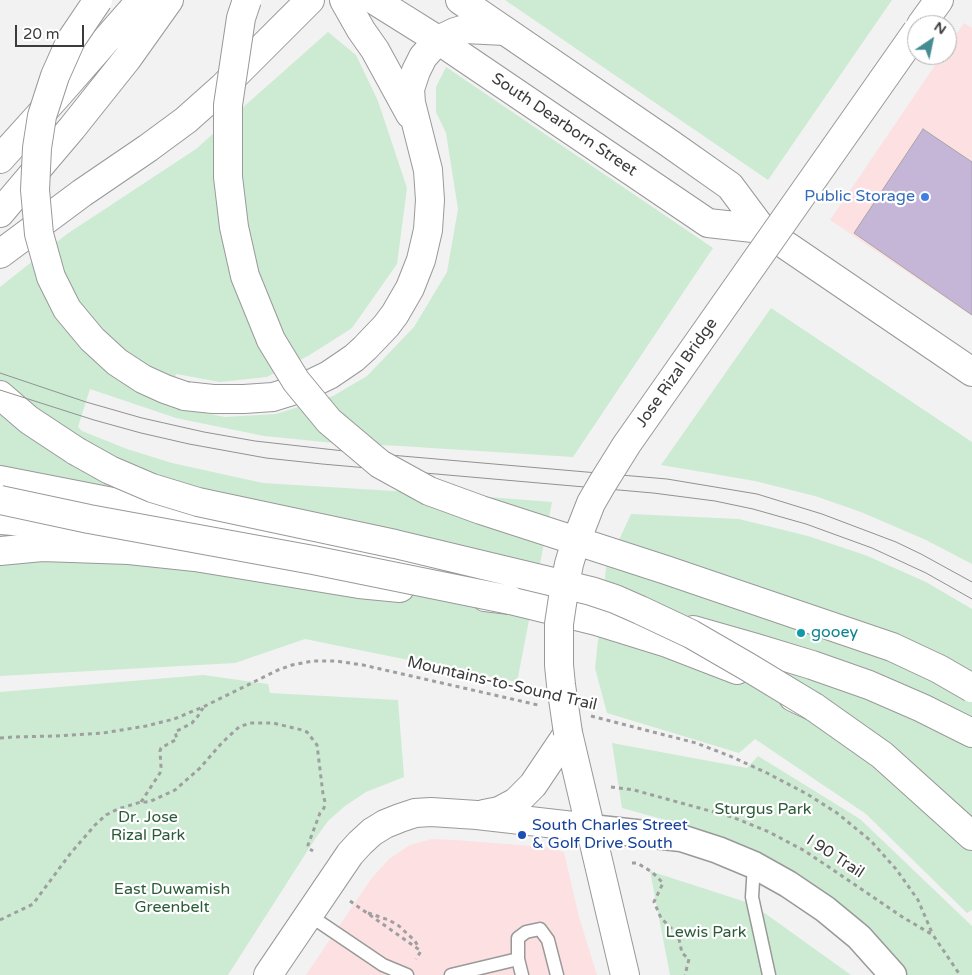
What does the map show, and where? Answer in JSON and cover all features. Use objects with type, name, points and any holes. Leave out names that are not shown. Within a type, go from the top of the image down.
[{"type":"main road","points":[[98,0],[71,40],[55,76],[42,116],[37,148],[35,190],[39,234],[51,277],[67,309],[92,340],[117,362],[143,379],[165,389],[185,396],[213,399],[273,397],[302,388],[329,375],[354,358],[386,326],[410,288],[421,260],[428,230],[430,200],[428,170],[411,103],[410,88],[416,71],[423,57],[438,40],[455,32],[465,29],[505,31]]},
{"type":"main road","points":[[0,159],[141,0]]},
{"type":"main road","points":[[0,213],[121,67],[169,0]]},
{"type":"main road","points":[[247,0],[241,18],[228,106],[228,177],[234,227],[246,276],[271,340],[296,381],[330,421],[380,464],[429,491],[892,647],[939,669],[972,688]]},
{"type":"main road","points":[[0,254],[82,193],[186,120],[223,87],[310,0]]},
{"type":"main road","points":[[344,0],[375,50],[416,126]]},
{"type":"main road","name":"South Dearborn Street","points":[[374,0],[438,40],[708,223],[762,229]]},
{"type":"main road","name":"South Dearborn Street","points":[[460,0],[730,186],[762,229],[972,372]]},
{"type":"main road","points":[[928,15],[939,0]]},
{"type":"main road","name":"Jose Rizal Bridge","points":[[625,975],[569,742],[561,686],[559,624],[569,564],[591,503],[628,444],[907,45]]},
{"type":"main road","points":[[0,395],[29,420],[76,451],[110,470],[152,488],[198,502],[395,544],[591,591],[640,610],[690,634],[814,707],[882,755],[972,836]]},
{"type":"main road","points":[[0,480],[220,523],[576,600],[748,645],[812,665],[869,685],[922,708],[972,733]]},
{"type":"main road","points":[[0,500],[313,560],[510,600],[596,621],[668,643],[739,670],[814,707]]},
{"type":"main road","points":[[0,520],[114,530],[220,523]]},
{"type":"main road","points":[[0,552],[42,547],[129,550],[195,557],[359,584],[510,600]]},
{"type":"main road","points":[[477,815],[499,811],[516,802],[569,742]]},
{"type":"main road","points":[[268,975],[350,854],[372,832],[385,824],[415,813],[431,812],[477,815],[591,828]]},
{"type":"street","points":[[591,828],[681,838],[718,850],[754,865],[825,908],[859,937],[894,975]]},
{"type":"lane","points":[[754,865],[752,897],[769,975]]},
{"type":"lane","points":[[309,914],[380,970],[407,975]]},
{"type":"lane","points":[[522,975],[518,959],[518,938],[526,932],[540,929],[548,940],[557,975]]},
{"type":"lane","points":[[450,975],[518,959]]},
{"type":"path","name":"Mountains-to-Sound Trail","points":[[0,738],[104,733],[146,726],[174,719],[203,707],[278,670],[313,661],[336,661],[363,665],[547,707]]},
{"type":"path","points":[[141,802],[160,773],[162,767],[161,748],[177,739],[175,732],[192,723],[203,707]]},
{"type":"path","points":[[0,920],[33,904],[70,854],[106,815],[141,802],[149,802],[175,790],[200,768],[220,744],[244,724],[273,723],[302,730],[307,732],[317,745],[325,802],[308,845],[308,848],[313,851]]},
{"type":"path","name":"Mountains-to-Sound Trail","points":[[569,742],[696,743],[767,772],[830,808],[871,841],[896,869],[918,900],[933,935]]},
{"type":"path","name":"I 90 Trail","points":[[611,787],[634,790],[723,814],[769,832],[805,851],[904,918],[933,935],[960,975]]},
{"type":"path","points":[[632,863],[637,863],[652,872],[663,883],[654,902],[661,918],[678,939],[682,953],[689,959],[685,975]]},
{"type":"path","points":[[350,901],[421,951]]},
{"type":"path","points":[[365,912],[389,920],[399,926],[415,941],[421,951]]},
{"type":"path","points":[[415,960],[421,951]]},
{"type":"shaded area","points":[[964,23],[972,28],[972,316],[830,220],[935,65],[957,65],[957,33]]},
{"type":"shaded area","points":[[432,839],[558,848],[559,851],[564,852],[579,917],[597,975],[306,975],[371,879],[389,859],[410,845]]},
{"type":"green space","points":[[505,0],[892,0],[768,180]]},
{"type":"green space","points":[[328,32],[356,55],[378,101],[407,188],[397,264],[352,328],[308,356],[267,377],[220,382],[176,374],[168,406],[225,417],[276,414],[333,396],[367,376],[414,327],[447,272],[458,209],[446,133],[436,112],[436,87],[446,67],[713,248],[573,457],[334,443],[264,436],[176,418],[90,389],[78,427],[82,431],[127,449],[172,463],[263,483],[552,502],[517,682],[305,639],[235,663],[0,676],[0,287],[67,234],[196,149]]},
{"type":"green space","points":[[771,308],[972,442],[972,564],[926,540],[861,512],[815,496],[755,481],[661,465]]},
{"type":"green space","points":[[631,514],[739,519],[808,536],[865,555],[926,582],[972,609],[972,910],[967,913],[866,814],[755,739],[739,753],[607,713],[595,668],[606,568]]},
{"type":"green space","name":"Dr. Jose Rizal Park","points":[[203,675],[268,684],[270,693],[398,700],[404,777],[366,792],[345,806],[328,821],[228,975],[0,975],[0,692]]},
{"type":"green space","name":"Sturgus Park","points":[[612,743],[747,768],[758,756],[860,819],[972,926],[972,975],[906,975],[879,941],[802,876],[702,830],[622,808]]},
{"type":"green space","name":"Lewis Park","points":[[650,871],[752,904],[851,975],[670,975]]},
{"type":"building","name":"Public Storage","points":[[923,129],[972,162],[972,315],[854,233]]},
{"type":"tram line","points":[[0,373],[86,402],[142,418],[255,441],[344,451],[667,479],[757,494],[822,514],[896,542],[972,582]]},
{"type":"tram line","points":[[0,390],[141,433],[266,458],[653,493],[715,501],[753,509],[806,524],[872,548],[926,573],[972,599]]},
{"type":"place","name":"Public Storage","points":[[925,197]]},
{"type":"place","name":"gooey","points":[[801,633]]},
{"type":"place","name":"South Charles Street & Golf Drive South","points":[[522,835]]},
{"type":"park label","name":"East Duwamish Greenbelt","points":[[172,899]]}]
